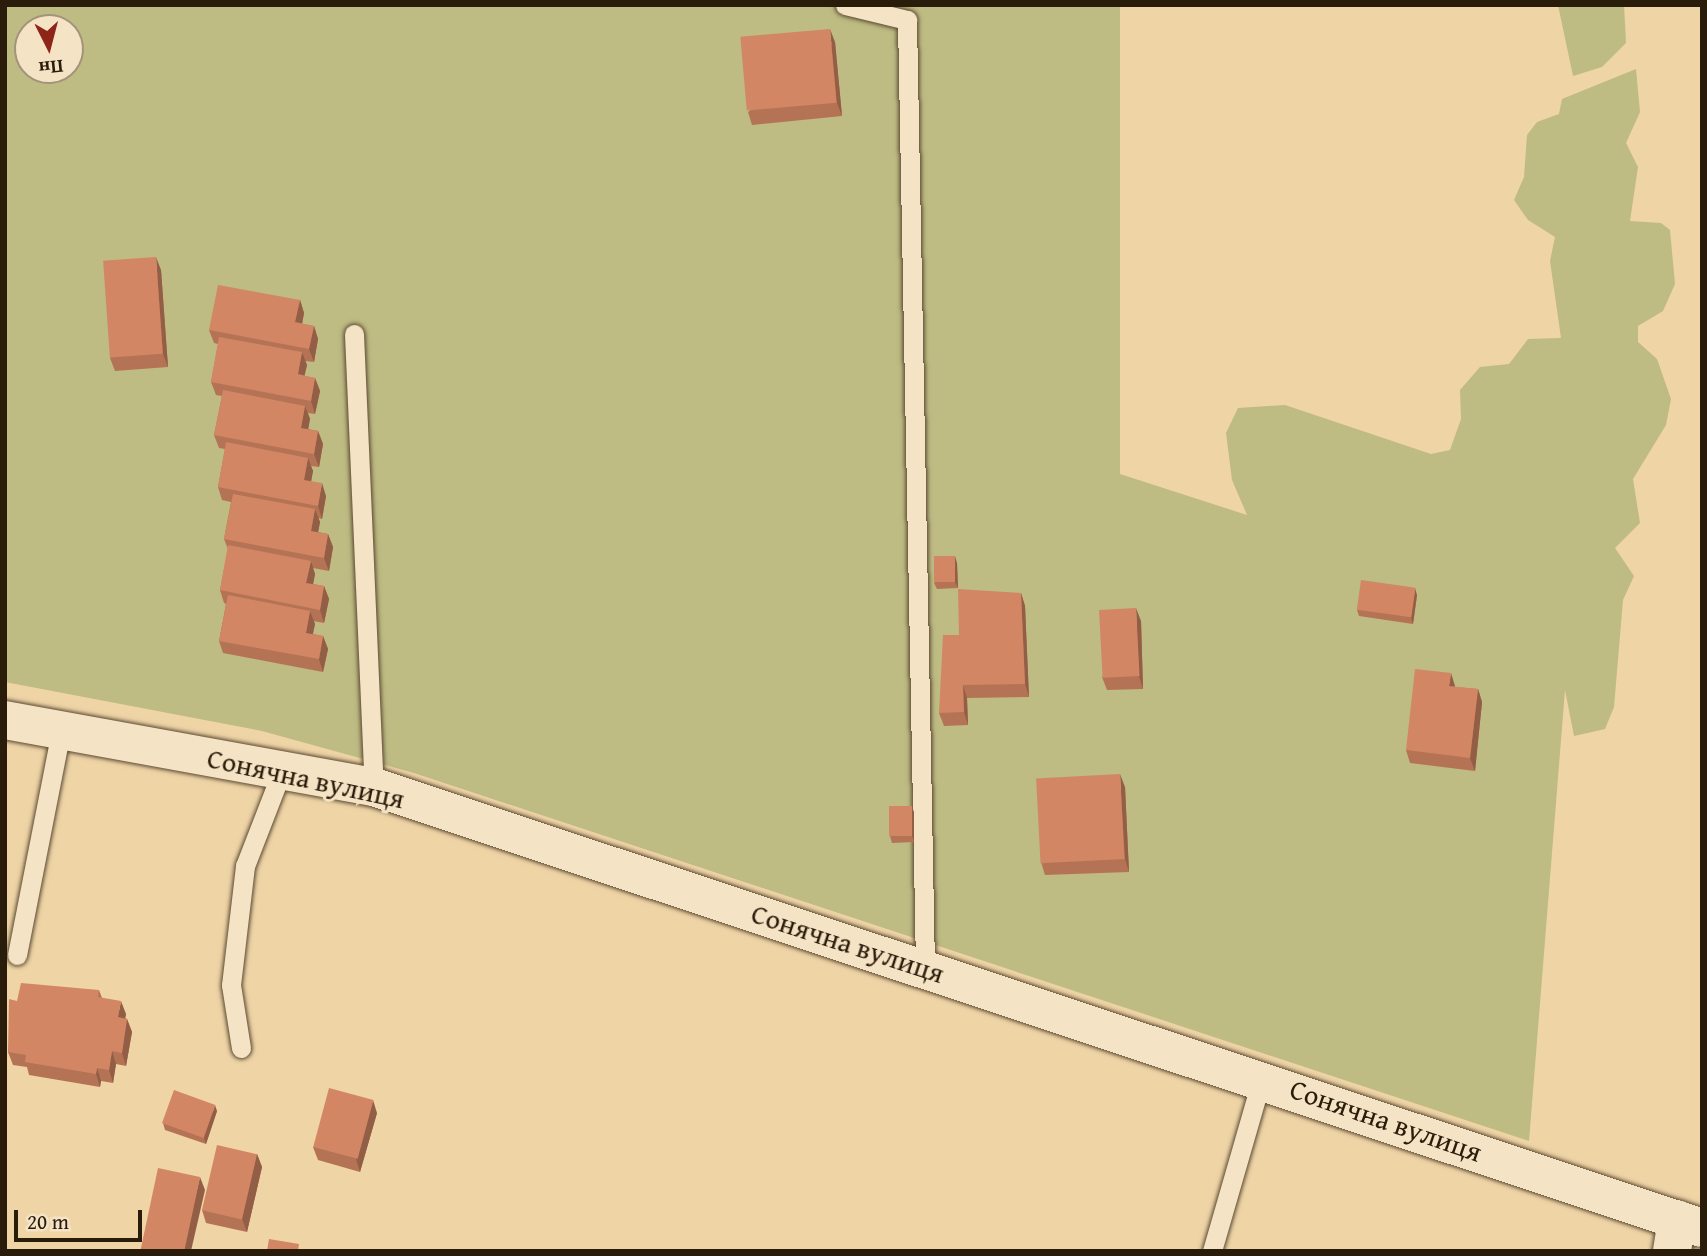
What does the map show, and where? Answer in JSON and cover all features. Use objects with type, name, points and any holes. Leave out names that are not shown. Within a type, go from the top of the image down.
[{"type":"street","name":"Сонячна вулиця","points":[[5,720],[283,768],[374,788],[1262,1078],[1683,1232]]},
{"type":"lane","points":[[845,5],[907,20],[925,969]]},
{"type":"lane","points":[[354,334],[374,788]]},
{"type":"lane","points":[[17,955],[61,731]]},
{"type":"lane","points":[[241,1048],[231,985],[245,866],[283,768]]},
{"type":"lane","points":[[1212,1251],[1262,1078]]},
{"type":"shaded area","points":[[5,5],[1120,5],[1120,474],[1247,515],[1232,480],[1226,433],[1238,408],[1285,405],[1431,454],[1450,450],[1461,419],[1460,390],[1480,367],[1509,364],[1528,339],[1561,338],[1550,261],[1555,237],[1528,220],[1514,200],[1524,177],[1527,135],[1537,122],[1559,114],[1562,99],[1636,69],[1640,112],[1626,143],[1638,167],[1630,221],[1661,223],[1670,230],[1675,284],[1663,311],[1638,326],[1638,342],[1657,359],[1671,399],[1666,425],[1633,479],[1640,523],[1615,548],[1634,576],[1623,600],[1614,707],[1605,729],[1574,736],[1565,690],[1529,1141],[414,773],[262,731],[5,682]]},
{"type":"shaded area","points":[[1558,5],[1624,5],[1626,43],[1602,67],[1573,76]]},
{"type":"building","points":[[830,29],[836,103],[747,111],[740,37]]},
{"type":"building","points":[[156,257],[163,354],[110,357],[103,261]]},
{"type":"building","points":[[218,285],[300,300],[295,322],[314,326],[309,349],[209,330]]},
{"type":"building","points":[[219,337],[302,352],[298,374],[315,378],[311,401],[211,382]]},
{"type":"building","points":[[223,390],[305,406],[301,428],[318,431],[314,454],[214,435]]},
{"type":"building","points":[[226,442],[308,458],[304,480],[322,483],[318,506],[218,487]]},
{"type":"building","points":[[233,494],[315,509],[311,531],[328,534],[324,558],[224,539]]},
{"type":"building","points":[[228,545],[311,561],[306,583],[324,586],[320,610],[220,590]]},
{"type":"building","points":[[934,556],[955,556],[955,582],[934,582]]},
{"type":"building","points":[[1361,580],[1415,588],[1411,617],[1357,610]]},
{"type":"building","points":[[958,589],[1021,593],[1025,684],[963,685],[964,712],[939,713],[943,635],[959,635]]},
{"type":"building","points":[[228,595],[310,611],[306,633],[323,636],[319,659],[219,641]]},
{"type":"building","points":[[1136,608],[1140,676],[1103,678],[1099,610]]},
{"type":"building","points":[[1415,669],[1451,673],[1449,686],[1478,689],[1470,758],[1406,750]]},
{"type":"building","points":[[1120,774],[1124,859],[1041,863],[1036,778]]},
{"type":"building","points":[[889,806],[912,806],[912,836],[889,836]]},
{"type":"building","points":[[21,983],[99,990],[98,997],[121,1001],[118,1017],[127,1019],[122,1053],[112,1051],[109,1070],[97,1068],[96,1074],[25,1062],[26,1055],[8,1052],[9,999],[17,1001]]},
{"type":"building","points":[[329,1088],[373,1100],[358,1159],[313,1147]]},
{"type":"building","points":[[174,1090],[215,1105],[203,1138],[162,1123]]},
{"type":"building","points":[[217,1145],[257,1154],[242,1220],[202,1210]]},
{"type":"building","points":[[158,1168],[200,1177],[184,1251],[140,1251]]},
{"type":"building","points":[[269,1239],[299,1244],[298,1251],[267,1251]]}]
